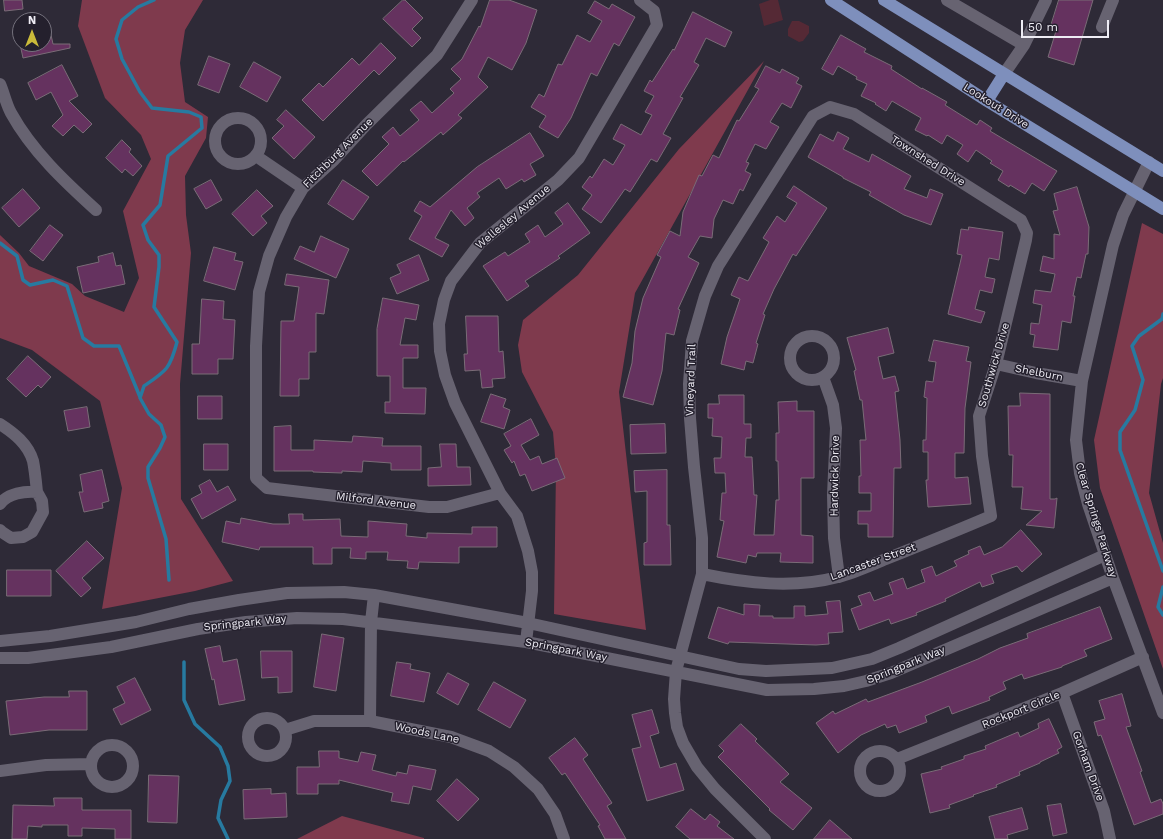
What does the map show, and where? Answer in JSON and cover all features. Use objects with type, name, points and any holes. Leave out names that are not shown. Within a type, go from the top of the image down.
[{"type":"main road","name":"Lookout Drive","points":[[831,0],[844,3],[988,101],[1134,192],[1163,208]]},
{"type":"main road","points":[[884,0],[1163,171]]},
{"type":"main road","points":[[988,101],[1004,74]]},
{"type":"street","name":"Fitchburg Avenue","points":[[256,478],[256,346],[259,292],[269,256],[286,217],[303,188],[334,160],[366,125],[437,55],[472,0]]},
{"type":"street","name":"Wellesley Avenue","points":[[526,642],[532,591],[532,572],[528,551],[517,516],[500,493],[455,403],[445,375],[440,351],[439,324],[444,300],[451,281],[480,243],[558,180],[579,158],[657,25],[654,11],[640,0]]},
{"type":"street","points":[[947,0],[1024,45]]},
{"type":"street","points":[[1004,74],[1024,45],[1046,0]]},
{"type":"street","points":[[1102,27],[1113,0]]},
{"type":"street","points":[[0,84],[11,112],[30,142],[59,176],[96,210]]},
{"type":"street","name":"Townshed Drive","points":[[813,116],[830,107],[854,114],[1021,220],[1027,233],[1026,240]]},
{"type":"street","name":"Vineyard Trail","points":[[766,839],[715,789],[697,767],[683,743],[677,727],[674,699],[676,672],[702,574],[702,538],[690,418],[689,384],[692,341],[705,296],[718,266],[813,116]]},
{"type":"street","points":[[256,156],[303,188]]},
{"type":"street","name":"Clear Springs Parkway","points":[[1149,162],[1123,215],[1113,245],[1082,380],[1076,440],[1080,473],[1112,578],[1163,713]]},
{"type":"street","name":"Southwick Drive","points":[[991,516],[982,456],[979,416],[996,364],[1026,240]]},
{"type":"street","name":"Shelburn","points":[[996,364],[1082,380]]},
{"type":"street","name":"Hardwick Drive","points":[[823,377],[833,405],[836,428],[832,495],[834,538],[839,577]]},
{"type":"street","points":[[0,424],[14,433],[25,445],[33,460],[37,492],[42,501],[43,512],[32,532],[23,538],[11,538],[0,530]]},
{"type":"street","name":"Milford Avenue","points":[[256,478],[267,488],[429,507],[447,507],[500,493]]},
{"type":"street","points":[[0,504],[11,496],[25,491],[37,492]]},
{"type":"street","name":"Lancaster Street","points":[[702,574],[736,581],[768,584],[812,582],[839,577],[991,516]]},
{"type":"street","name":"Springpark Way","points":[[0,641],[50,636],[101,628],[136,622],[196,608],[287,593],[344,592],[374,595],[528,623],[739,669],[766,671],[832,668],[872,659],[1105,555]]},
{"type":"street","name":"Springpark Way","points":[[0,658],[28,658],[111,647],[198,629],[246,622],[297,618],[343,619],[526,642],[767,690],[814,689],[844,686],[891,673],[1112,578]]},
{"type":"street","points":[[370,721],[371,622],[374,595]]},
{"type":"street","name":"Rockport Circle","points":[[897,760],[1062,693],[1143,657]]},
{"type":"street","name":"Gorham Drive","points":[[1062,693],[1104,811],[1110,839]]},
{"type":"street","name":"Woods Lane","points":[[285,730],[314,721],[370,721],[451,737],[489,751],[514,768],[538,789],[555,814],[564,839]]},
{"type":"street","points":[[0,771],[46,765],[91,764]]},
{"type":"shaded area","points":[[82,0],[203,0],[185,30],[180,63],[185,102],[208,117],[206,138],[185,176],[186,215],[191,253],[180,384],[181,499],[233,581],[195,591],[102,609],[122,488],[100,401],[32,350],[0,338],[0,235],[19,253],[29,266],[72,284],[85,296],[124,312],[139,278],[123,211],[151,159],[141,135],[105,98],[78,26]]},
{"type":"shaded area","points":[[770,0],[778,0],[783,20],[764,26],[759,4]]},
{"type":"shaded area","points":[[792,21],[799,21],[809,26],[809,33],[803,41],[799,42],[788,36],[788,29]]},
{"type":"shaded area","points":[[764,61],[635,293],[619,392],[646,630],[554,614],[556,468],[553,432],[522,372],[518,345],[523,320],[578,275],[679,149]]},
{"type":"shaded area","points":[[1142,223],[1163,234],[1163,378],[1161,384],[1149,493],[1163,543],[1163,669],[1100,488],[1094,440]]},
{"type":"shaded area","points":[[342,816],[424,838],[424,839],[297,839]]},
{"type":"building","points":[[4,0],[22,0],[23,9],[5,11]]},
{"type":"building","points":[[403,0],[405,0],[423,18],[412,29],[421,38],[412,47],[383,19]]},
{"type":"building","points":[[490,0],[509,0],[537,10],[526,43],[512,70],[488,57],[478,77],[488,87],[458,115],[462,118],[443,135],[441,132],[404,162],[403,161],[377,186],[362,171],[389,144],[382,137],[393,127],[400,136],[419,120],[410,110],[421,101],[432,113],[454,93],[450,89],[461,79],[451,69],[462,59],[479,26],[480,27]]},
{"type":"building","points":[[1059,0],[1093,0],[1074,65],[1048,57],[1056,31],[1050,29]]},
{"type":"building","points":[[595,1],[609,9],[612,4],[635,17],[619,46],[614,43],[597,76],[591,73],[571,118],[558,138],[539,127],[546,116],[531,107],[539,94],[544,97],[558,64],[562,65],[577,35],[590,42],[602,21],[588,13]]},
{"type":"building","points":[[693,12],[732,32],[725,47],[706,38],[694,62],[699,65],[680,97],[683,98],[663,134],[671,138],[657,162],[651,159],[630,192],[625,189],[601,223],[582,209],[592,195],[582,187],[590,176],[592,178],[604,159],[613,165],[625,145],[613,139],[621,124],[641,135],[652,115],[645,112],[654,96],[644,91],[650,80],[652,82],[673,49],[674,50]]},
{"type":"building","points":[[841,35],[866,49],[864,52],[892,66],[891,69],[922,89],[947,102],[945,105],[977,125],[980,120],[992,128],[990,131],[1057,171],[1044,191],[1032,183],[1025,194],[1010,185],[1009,187],[998,180],[1003,171],[990,163],[992,161],[976,150],[968,162],[957,154],[963,145],[947,135],[942,144],[928,135],[927,136],[915,130],[921,118],[892,101],[886,111],[875,104],[876,103],[861,96],[867,84],[856,79],[857,77],[838,66],[833,75],[822,69]]},
{"type":"building","points":[[52,39],[53,44],[70,44],[70,48],[52,52]]},
{"type":"building","points":[[381,43],[396,58],[379,75],[374,70],[323,121],[302,100],[319,83],[323,87],[352,58],[359,65]]},
{"type":"building","points":[[22,52],[51,52],[23,58]]},
{"type":"building","points":[[209,56],[230,64],[219,93],[198,85]]},
{"type":"building","points":[[254,62],[281,77],[267,102],[240,87]]},
{"type":"building","points":[[62,65],[78,96],[69,101],[92,124],[83,133],[74,125],[63,136],[52,126],[63,115],[51,92],[36,100],[28,83]]},
{"type":"building","points":[[766,66],[780,73],[782,69],[799,78],[796,83],[802,86],[791,108],[782,103],[770,122],[779,127],[766,149],[755,144],[746,162],[749,163],[745,171],[751,174],[743,191],[740,189],[733,204],[723,200],[714,219],[712,238],[700,236],[688,257],[699,263],[678,309],[680,310],[674,335],[666,333],[662,371],[653,405],[623,397],[632,363],[635,331],[643,298],[661,257],[657,255],[670,231],[680,236],[683,212],[699,175],[702,176],[713,155],[719,158],[737,120],[739,121],[759,89],[755,87]]},
{"type":"building","points":[[286,110],[315,137],[294,159],[272,138],[284,126],[277,120]]},
{"type":"building","points":[[838,132],[849,138],[843,149],[869,162],[872,154],[911,176],[904,189],[927,198],[930,189],[943,194],[931,225],[904,215],[869,195],[871,192],[843,178],[808,157],[820,134],[833,141]]},
{"type":"building","points":[[530,133],[544,156],[530,164],[536,175],[524,182],[522,179],[506,189],[499,178],[477,193],[480,197],[467,208],[474,218],[465,226],[451,210],[435,238],[449,245],[442,257],[409,239],[422,216],[414,211],[420,201],[430,207],[477,167]]},
{"type":"building","points":[[122,140],[131,149],[129,152],[142,166],[133,176],[125,169],[122,173],[106,158]]},
{"type":"building","points":[[211,180],[222,200],[206,209],[194,189]]},
{"type":"building","points":[[343,180],[369,197],[353,220],[328,204]]},
{"type":"building","points":[[794,186],[827,208],[796,256],[793,254],[774,289],[763,314],[765,315],[756,343],[758,344],[753,363],[746,361],[744,370],[721,364],[727,337],[740,299],[731,295],[739,277],[748,281],[769,242],[763,238],[777,216],[785,222],[797,203],[787,197]]},
{"type":"building","points":[[1077,187],[1089,227],[1088,254],[1086,254],[1081,278],[1077,277],[1073,296],[1075,296],[1071,323],[1062,321],[1058,350],[1033,347],[1035,335],[1030,334],[1031,323],[1039,324],[1042,305],[1033,303],[1035,290],[1051,292],[1055,274],[1040,271],[1043,256],[1054,259],[1054,234],[1060,235],[1053,211],[1058,210],[1054,194]]},
{"type":"building","points":[[23,189],[40,208],[19,227],[2,208]]},
{"type":"building","points":[[257,190],[273,206],[261,216],[267,223],[253,236],[232,214]]},
{"type":"building","points":[[568,203],[590,233],[558,256],[560,258],[525,281],[529,286],[507,301],[483,266],[505,252],[508,256],[530,242],[525,234],[538,225],[545,237],[563,224],[555,213]]},
{"type":"building","points":[[50,225],[63,235],[43,261],[30,251]]},
{"type":"building","points":[[969,227],[1003,232],[999,260],[989,258],[985,277],[995,279],[992,293],[980,290],[975,309],[985,312],[981,323],[948,314],[962,255],[957,254],[961,229],[968,230]]},
{"type":"building","points":[[321,236],[349,249],[336,278],[294,259],[300,246],[314,252]]},
{"type":"building","points":[[214,247],[236,253],[234,260],[243,262],[235,290],[204,281]]},
{"type":"building","points":[[113,253],[116,266],[121,265],[125,284],[83,293],[77,267],[99,262],[98,257]]},
{"type":"building","points":[[419,255],[429,280],[397,294],[390,278],[401,273],[397,265]]},
{"type":"building","points":[[287,274],[329,280],[324,314],[316,313],[316,352],[309,352],[309,379],[299,379],[299,396],[280,396],[281,321],[294,321],[299,287],[285,285]]},
{"type":"building","points":[[383,298],[419,305],[416,320],[405,318],[400,345],[418,345],[418,358],[403,358],[403,388],[426,388],[425,414],[385,413],[385,402],[390,402],[390,376],[377,376],[377,329]]},
{"type":"building","points":[[202,299],[224,301],[223,319],[235,320],[233,359],[218,359],[218,374],[192,374],[192,344],[199,344]]},
{"type":"building","points":[[466,316],[498,316],[499,352],[503,351],[505,378],[492,379],[493,387],[482,388],[480,370],[465,371],[464,354],[467,354]]},
{"type":"building","points":[[888,328],[894,353],[878,357],[883,379],[895,376],[899,391],[895,392],[900,440],[901,468],[894,468],[893,537],[868,537],[868,524],[858,524],[858,511],[871,511],[871,493],[859,493],[859,476],[861,476],[860,440],[866,440],[862,400],[860,400],[854,371],[856,370],[847,338]]},
{"type":"building","points":[[934,340],[969,347],[966,361],[971,362],[965,408],[964,453],[955,453],[955,478],[968,477],[971,504],[928,507],[926,480],[928,480],[928,452],[923,452],[923,440],[926,440],[927,398],[924,397],[926,381],[933,382],[936,362],[929,361]]},
{"type":"building","points":[[28,356],[51,377],[41,388],[38,385],[26,397],[7,379]]},
{"type":"building","points":[[1020,393],[1050,394],[1050,499],[1057,498],[1054,528],[1026,525],[1042,511],[1021,509],[1023,487],[1012,487],[1013,455],[1009,455],[1008,406],[1020,406]]},
{"type":"building","points":[[491,394],[506,399],[503,407],[510,410],[504,429],[481,422]]},
{"type":"building","points":[[719,395],[744,395],[744,424],[751,424],[751,438],[746,438],[745,457],[752,457],[754,495],[757,495],[754,535],[774,535],[776,500],[779,500],[778,461],[776,461],[776,433],[779,433],[778,402],[797,401],[797,411],[814,411],[814,478],[801,478],[801,535],[813,536],[813,563],[780,562],[781,553],[757,553],[756,557],[748,555],[746,563],[717,557],[724,521],[720,520],[722,493],[726,493],[725,473],[715,473],[714,458],[721,458],[722,437],[712,436],[713,418],[708,418],[708,404],[719,404]]},
{"type":"building","points":[[198,396],[222,396],[222,419],[198,419]]},
{"type":"building","points":[[87,407],[90,427],[68,431],[64,411]]},
{"type":"building","points":[[531,419],[539,435],[521,445],[530,460],[539,456],[542,464],[557,458],[565,478],[532,491],[525,474],[520,476],[514,461],[512,463],[504,450],[511,446],[504,434]]},
{"type":"building","points":[[665,424],[666,453],[631,454],[630,425]]},
{"type":"building","points":[[291,426],[291,450],[314,450],[314,440],[352,442],[353,436],[383,438],[382,446],[421,446],[421,470],[391,470],[391,463],[363,461],[362,472],[342,471],[342,473],[274,471],[274,427]]},
{"type":"building","points":[[204,444],[228,444],[228,470],[204,470]]},
{"type":"building","points":[[440,444],[456,444],[457,467],[470,467],[471,485],[428,486],[428,468],[441,467]]},
{"type":"building","points":[[102,470],[109,501],[102,503],[103,508],[84,512],[79,492],[83,492],[80,475]]},
{"type":"building","points":[[667,470],[667,525],[670,525],[671,565],[644,565],[644,543],[647,542],[647,491],[635,492],[634,471]]},
{"type":"building","points":[[210,480],[217,492],[228,486],[236,500],[202,519],[191,499],[202,493],[199,486]]},
{"type":"building","points":[[289,514],[303,514],[303,520],[340,519],[341,536],[368,537],[368,521],[407,524],[406,536],[427,538],[427,533],[472,534],[472,527],[497,527],[497,547],[459,547],[459,563],[419,562],[418,569],[407,568],[408,561],[387,560],[388,552],[366,552],[366,559],[350,558],[351,548],[332,548],[332,564],[313,564],[313,547],[260,547],[259,550],[222,542],[226,521],[240,524],[241,518],[273,524],[289,524]]},
{"type":"building","points":[[1021,530],[1042,554],[1022,572],[1017,566],[991,575],[994,583],[982,587],[980,582],[945,599],[946,601],[916,613],[917,615],[891,624],[889,619],[859,630],[851,609],[862,605],[858,596],[870,592],[874,601],[893,594],[889,583],[903,578],[907,589],[925,582],[921,570],[932,566],[936,576],[957,566],[954,561],[969,554],[968,551],[980,546],[984,555],[1002,547]]},
{"type":"building","points":[[87,541],[104,558],[82,578],[91,588],[81,597],[56,571]]},
{"type":"building","points":[[7,570],[51,570],[51,596],[7,596]]},
{"type":"building","points":[[840,601],[843,632],[828,633],[829,644],[816,645],[729,642],[728,644],[708,638],[718,607],[744,615],[744,604],[760,605],[759,616],[794,618],[794,606],[805,606],[805,616],[828,614],[826,602]]},
{"type":"building","points":[[1100,607],[1112,639],[1084,650],[1087,656],[1062,667],[1024,679],[1022,674],[1003,682],[1006,689],[989,697],[990,700],[952,714],[949,706],[925,716],[927,722],[899,733],[896,725],[887,728],[885,724],[861,735],[838,753],[816,723],[833,711],[835,714],[866,699],[868,702],[922,682],[978,659],[1000,648],[1028,638],[1027,634]]},
{"type":"building","points":[[322,634],[344,638],[336,691],[314,687]]},
{"type":"building","points":[[220,646],[223,662],[237,659],[245,700],[219,705],[214,679],[212,680],[205,649]]},
{"type":"building","points":[[261,651],[292,651],[292,692],[278,693],[278,677],[262,678]]},
{"type":"building","points":[[397,662],[411,664],[410,669],[430,673],[424,702],[391,696]]},
{"type":"building","points":[[448,673],[469,684],[458,705],[437,693]]},
{"type":"building","points":[[135,678],[151,710],[121,725],[113,709],[125,703],[117,687]]},
{"type":"building","points":[[494,682],[526,700],[510,728],[478,710]]},
{"type":"building","points":[[69,691],[87,691],[87,730],[49,730],[10,735],[6,701],[44,697],[69,697]]},
{"type":"building","points":[[1122,694],[1131,726],[1126,727],[1142,771],[1140,772],[1151,803],[1161,799],[1163,804],[1163,814],[1134,825],[1101,735],[1098,736],[1094,722],[1105,719],[1099,701]]},
{"type":"building","points":[[652,710],[659,733],[650,736],[660,768],[676,763],[684,790],[647,801],[632,749],[641,747],[632,715]]},
{"type":"building","points":[[1049,719],[1062,747],[1057,750],[1059,753],[1019,772],[1020,775],[996,785],[997,787],[949,805],[950,808],[930,813],[921,774],[942,769],[941,767],[964,759],[964,756],[986,749],[985,746],[1018,732],[1020,737],[1039,728],[1038,724]]},
{"type":"building","points":[[741,724],[757,739],[755,741],[789,774],[780,782],[812,808],[793,830],[769,810],[770,809],[718,757],[724,751],[719,746]]},
{"type":"building","points":[[575,738],[588,755],[583,759],[612,803],[607,806],[626,839],[605,839],[598,826],[600,825],[565,773],[562,775],[549,758]]},
{"type":"building","points":[[319,751],[339,751],[339,758],[358,762],[361,752],[376,755],[372,770],[396,776],[397,772],[407,774],[409,765],[436,770],[431,790],[413,786],[409,804],[391,801],[393,793],[339,780],[339,784],[318,784],[318,794],[297,794],[297,767],[319,767]]},
{"type":"building","points":[[149,775],[179,776],[177,823],[148,822]]},
{"type":"building","points":[[457,779],[479,799],[458,821],[437,801]]},
{"type":"building","points":[[271,789],[271,794],[286,793],[287,817],[244,819],[243,790]]},
{"type":"building","points":[[54,798],[82,798],[82,810],[131,810],[131,839],[115,839],[115,829],[82,828],[82,836],[68,836],[68,825],[42,825],[42,827],[28,826],[27,839],[12,839],[13,805],[54,806]]},
{"type":"building","points":[[1061,804],[1067,833],[1053,836],[1047,806]]},
{"type":"building","points":[[1022,808],[1028,829],[1007,835],[1008,839],[995,839],[989,817]]},
{"type":"building","points":[[691,809],[705,820],[710,814],[720,822],[717,826],[734,839],[690,839],[676,827]]},
{"type":"building","points":[[830,820],[852,839],[814,839]]},
{"type":"waterway","points":[[154,0],[138,7],[122,20],[116,39],[122,59],[140,92],[152,108],[189,112],[201,117],[202,128],[168,156],[160,205],[143,225],[148,240],[159,255],[154,307],[177,342],[169,364],[162,373],[144,386],[140,398],[149,414],[161,425],[165,437],[148,467],[148,478],[166,539],[169,580]]},
{"type":"waterway","points":[[0,243],[17,256],[23,280],[30,285],[53,280],[67,286],[83,338],[94,346],[119,346],[140,397]]},
{"type":"waterway","points":[[1163,314],[1162,319],[1139,336],[1132,346],[1143,380],[1135,410],[1120,432],[1120,450],[1163,571]]},
{"type":"waterway","points":[[1163,587],[1158,607],[1163,615]]},
{"type":"waterway","points":[[184,662],[184,700],[195,724],[220,747],[228,766],[230,781],[221,800],[218,818],[228,839]]}]
